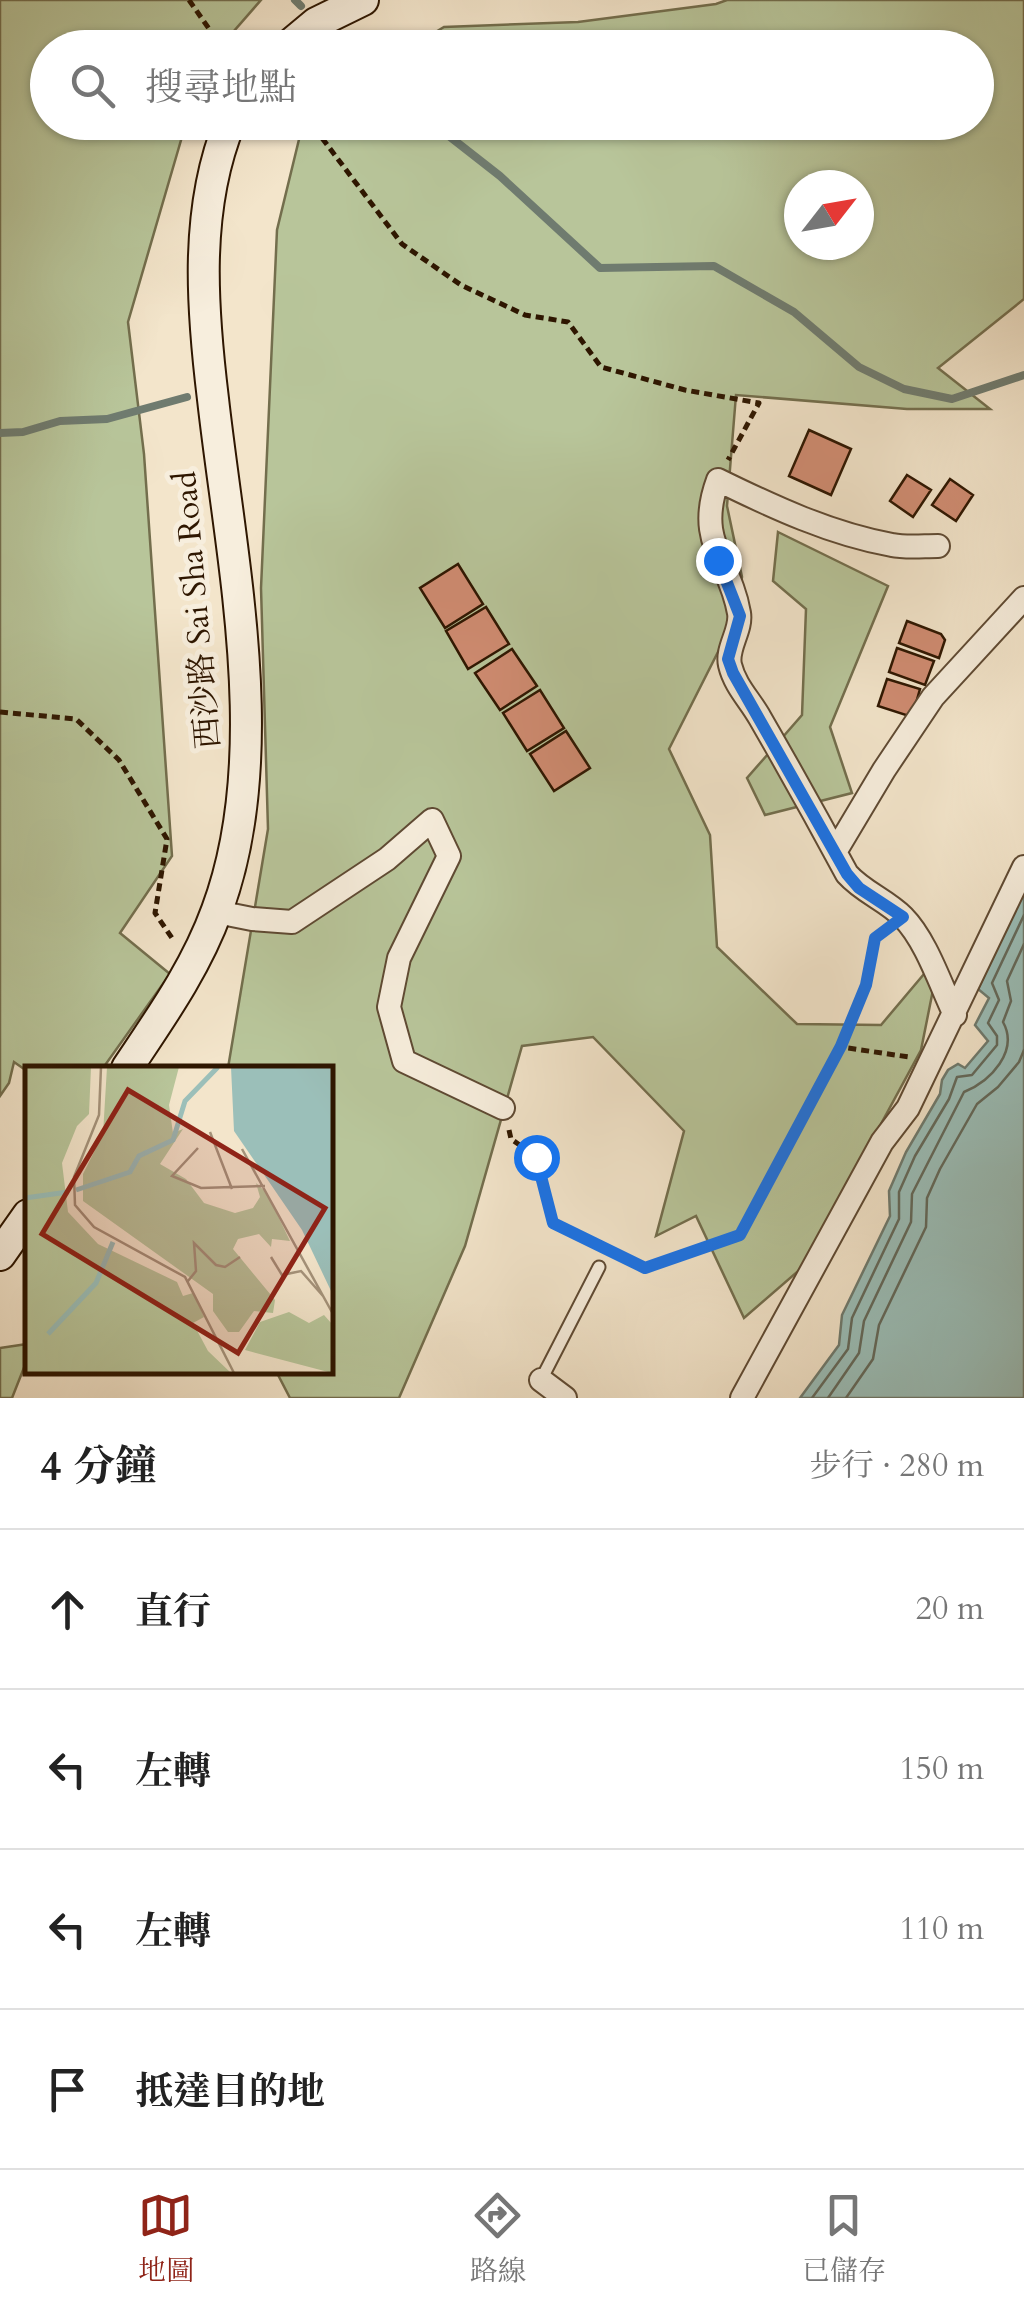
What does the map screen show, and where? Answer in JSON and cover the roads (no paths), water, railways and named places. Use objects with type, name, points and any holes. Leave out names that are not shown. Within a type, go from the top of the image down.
[{"type":"main road","points":[[308,30],[362,0]]},
{"type":"main road","name":"西沙路 Sai Sha Road","points":[[129,1066],[192,967],[216,912],[239,827],[247,735],[243,655],[209,366],[204,284],[211,189],[225,140]]},
{"type":"main road","points":[[0,1254],[25,1219]]},
{"type":"street","points":[[938,546],[895,546],[866,538],[781,511],[718,480],[709,522],[718,560],[740,616],[728,659],[733,673],[859,888],[903,917],[918,937],[955,1016]]},
{"type":"street","points":[[835,852],[934,697],[1024,598]]},
{"type":"street","points":[[216,912],[252,920],[292,922],[387,859],[432,820],[449,856],[398,958],[389,1007],[404,1060],[503,1108]]},
{"type":"street","points":[[742,1398],[882,1142],[908,1108],[1024,867]]},
{"type":"street","points":[[541,1380],[565,1398]]},
{"type":"lane","points":[[541,1380],[599,1267]]},
{"type":"water","points":[[1024,892],[1024,1398],[800,1398],[839,1345],[842,1315],[890,1216],[889,1191],[906,1152],[940,1094],[942,1080],[958,1064],[965,1068],[988,1041],[975,1025],[989,998],[978,989]]},
{"type":"waterway","points":[[295,0],[301,6]]},
{"type":"waterway","points":[[454,140],[500,176],[600,268],[714,266],[794,312],[859,367],[904,389],[952,399],[1024,375]]},
{"type":"waterway","points":[[0,433],[23,432],[60,421],[107,419],[187,397]]}]
